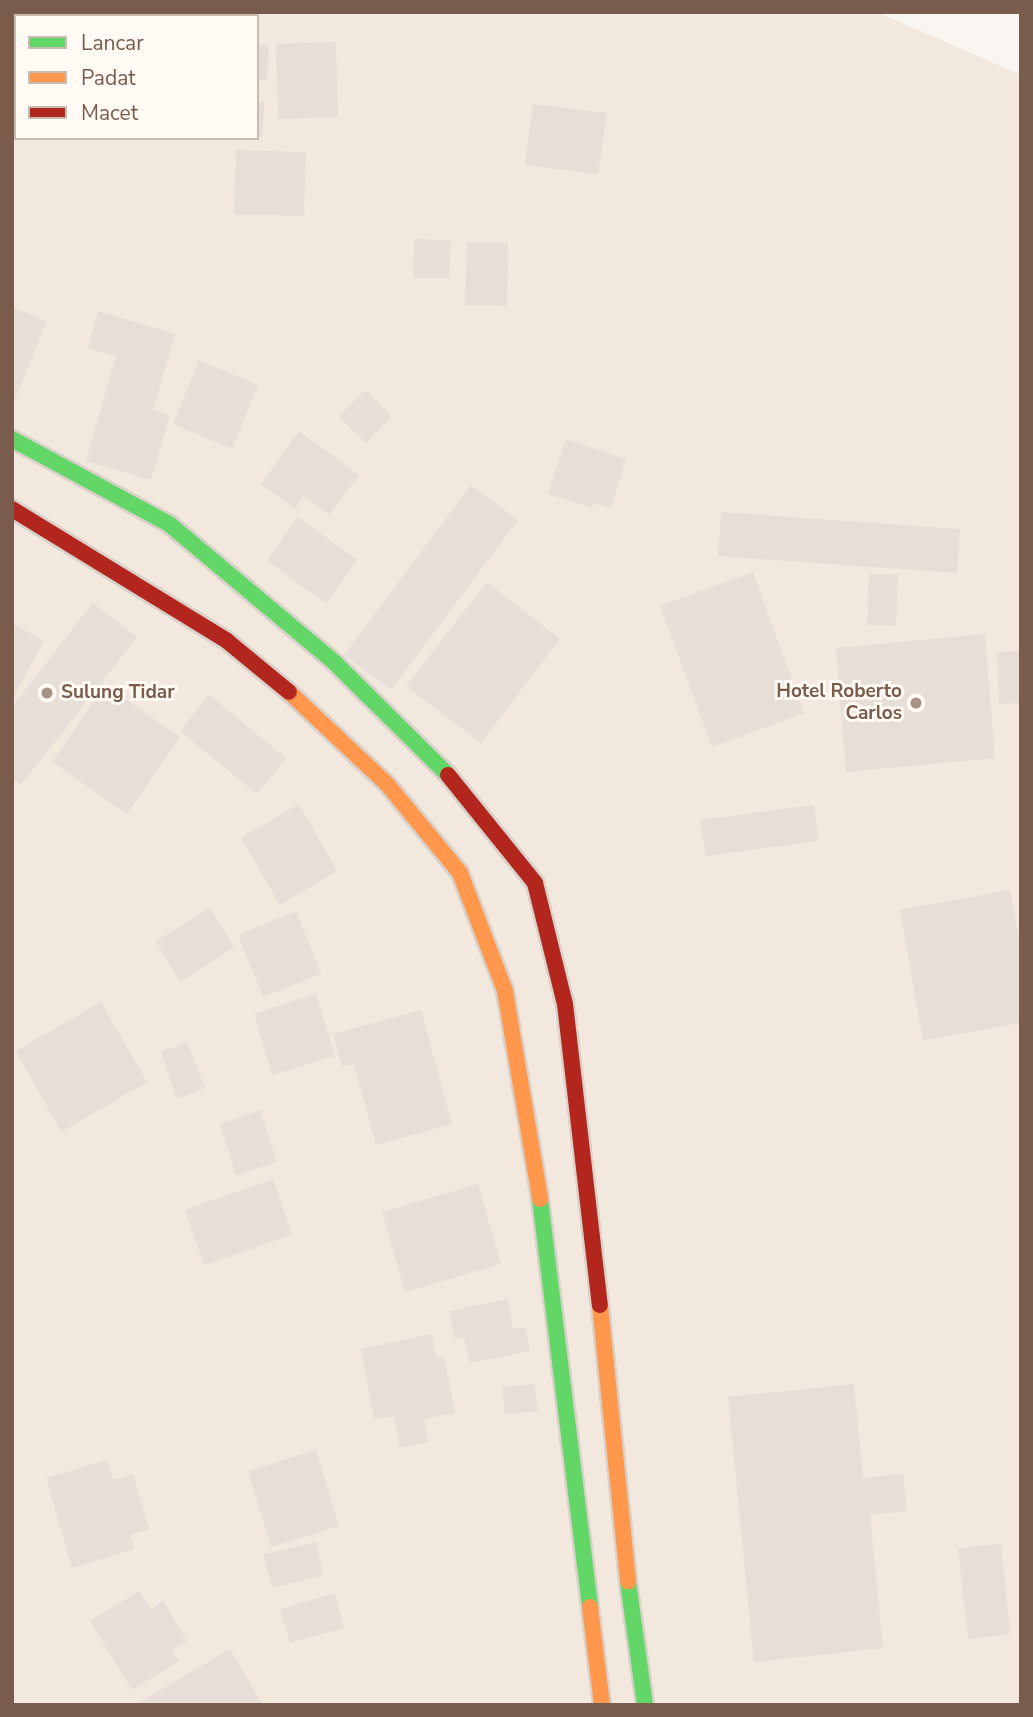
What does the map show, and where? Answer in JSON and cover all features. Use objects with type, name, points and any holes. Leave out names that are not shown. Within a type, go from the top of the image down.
[{"type":"street","points":[[12,439],[169,524],[335,663],[461,787],[534,883],[565,1004],[596,1259],[624,1557],[645,1705]]},
{"type":"street","points":[[12,509],[227,641],[265,670],[387,785],[460,873],[505,991],[534,1150],[602,1705]]},
{"type":"shaded area","points":[[12,12],[877,12],[1021,75],[1021,1705],[12,1705]]},
{"type":"building","points":[[207,12],[239,12],[239,14]]},
{"type":"building","points":[[336,42],[338,117],[278,119],[276,44]]},
{"type":"building","points":[[259,44],[269,45],[267,81],[259,80]]},
{"type":"building","points":[[259,101],[265,101],[262,137],[259,136]]},
{"type":"building","points":[[533,104],[607,113],[598,174],[525,165]]},
{"type":"building","points":[[236,150],[306,152],[304,216],[234,214]]},
{"type":"building","points":[[414,239],[451,240],[449,278],[413,278]]},
{"type":"building","points":[[467,242],[508,243],[507,306],[465,305]]},
{"type":"building","points":[[12,307],[47,321],[15,399],[12,397]]},
{"type":"building","points":[[98,311],[175,334],[153,410],[170,415],[151,480],[86,461],[116,356],[88,348]]},
{"type":"building","points":[[199,360],[258,385],[232,449],[173,424]]},
{"type":"building","points":[[365,390],[392,417],[366,443],[339,417]]},
{"type":"building","points":[[299,431],[359,475],[329,515],[304,496],[295,509],[261,484]]},
{"type":"building","points":[[566,439],[626,459],[611,508],[594,503],[592,508],[548,494]]},
{"type":"building","points":[[471,485],[518,520],[391,690],[344,655]]},
{"type":"building","points":[[721,512],[960,529],[957,573],[718,556]]},
{"type":"building","points":[[298,517],[357,560],[326,603],[267,561]]},
{"type":"building","name":"Hotel Roberto Carlos","points":[[753,572],[804,713],[712,747],[660,606]]},
{"type":"building","points":[[869,574],[898,574],[896,626],[867,625]]},
{"type":"building","points":[[487,582],[560,639],[481,743],[406,686]]},
{"type":"building","points":[[93,603],[137,637],[21,785],[12,778],[12,707]]},
{"type":"building","points":[[12,623],[44,641],[12,699]]},
{"type":"building","name":"Hotel Roberto Carlos","points":[[985,634],[995,758],[846,772],[836,648]]},
{"type":"building","points":[[1021,651],[1021,703],[999,704],[997,652]]},
{"type":"building","points":[[105,685],[180,737],[127,814],[52,762]]},
{"type":"building","points":[[209,695],[286,758],[257,794],[180,731]]},
{"type":"building","points":[[299,804],[337,871],[280,905],[241,838]]},
{"type":"building","points":[[814,805],[818,841],[706,856],[700,820]]},
{"type":"building","points":[[1010,890],[1021,951],[1021,1023],[923,1040],[900,910]]},
{"type":"building","points":[[210,908],[234,947],[180,982],[156,941]]},
{"type":"building","points":[[296,911],[321,974],[263,997],[238,935]]},
{"type":"building","points":[[316,994],[335,1056],[272,1075],[254,1014]]},
{"type":"building","points":[[101,1002],[147,1082],[61,1132],[16,1051]]},
{"type":"building","points":[[421,1010],[452,1124],[376,1145],[354,1064],[342,1067],[333,1034]]},
{"type":"building","points":[[187,1042],[205,1088],[177,1099],[161,1052]]},
{"type":"building","points":[[260,1110],[277,1162],[236,1175],[220,1124]]},
{"type":"building","points":[[273,1179],[292,1235],[204,1265],[185,1210]]},
{"type":"building","points":[[478,1184],[501,1264],[405,1292],[382,1212]]},
{"type":"building","points":[[508,1299],[513,1329],[525,1327],[530,1351],[470,1363],[464,1337],[455,1340],[449,1311]]},
{"type":"building","points":[[432,1334],[436,1358],[444,1356],[455,1413],[424,1419],[428,1442],[400,1447],[394,1416],[374,1419],[361,1349]]},
{"type":"building","points":[[534,1384],[538,1411],[505,1414],[502,1387]]},
{"type":"building","points":[[854,1384],[863,1478],[903,1474],[907,1511],[870,1515],[883,1648],[754,1662],[728,1397]]},
{"type":"building","points":[[316,1450],[339,1526],[271,1547],[248,1471]]},
{"type":"building","points":[[107,1460],[113,1480],[133,1474],[149,1529],[130,1535],[134,1549],[72,1568],[46,1478]]},
{"type":"building","points":[[316,1542],[323,1575],[272,1588],[263,1555]]},
{"type":"building","points":[[1001,1543],[1010,1634],[968,1639],[958,1549]]},
{"type":"building","points":[[139,1591],[151,1609],[163,1601],[187,1641],[172,1650],[179,1661],[132,1690],[90,1621]]},
{"type":"building","points":[[335,1593],[344,1628],[290,1643],[280,1609]]},
{"type":"building","points":[[230,1649],[262,1703],[142,1705],[140,1702]]},
{"type":"traffic: fast","points":[[12,439],[169,524],[335,663],[448,775]]},
{"type":"traffic: fast","points":[[540,1199],[590,1607]]},
{"type":"traffic: fast","points":[[628,1582],[645,1705]]},
{"type":"traffic: slow","points":[[289,692],[387,784],[460,873],[505,991],[540,1199]]},
{"type":"traffic: slow","points":[[600,1305],[628,1582]]},
{"type":"traffic: slow","points":[[590,1607],[602,1705]]},
{"type":"traffic: jam","points":[[12,509],[227,641],[289,692]]},
{"type":"traffic: jam","points":[[448,775],[535,883],[565,1004],[600,1305]]},
{"type":"place","name":"Sulung Tidar","points":[[47,693]]},
{"type":"place","name":"Hotel Roberto Carlos","points":[[916,703]]}]
